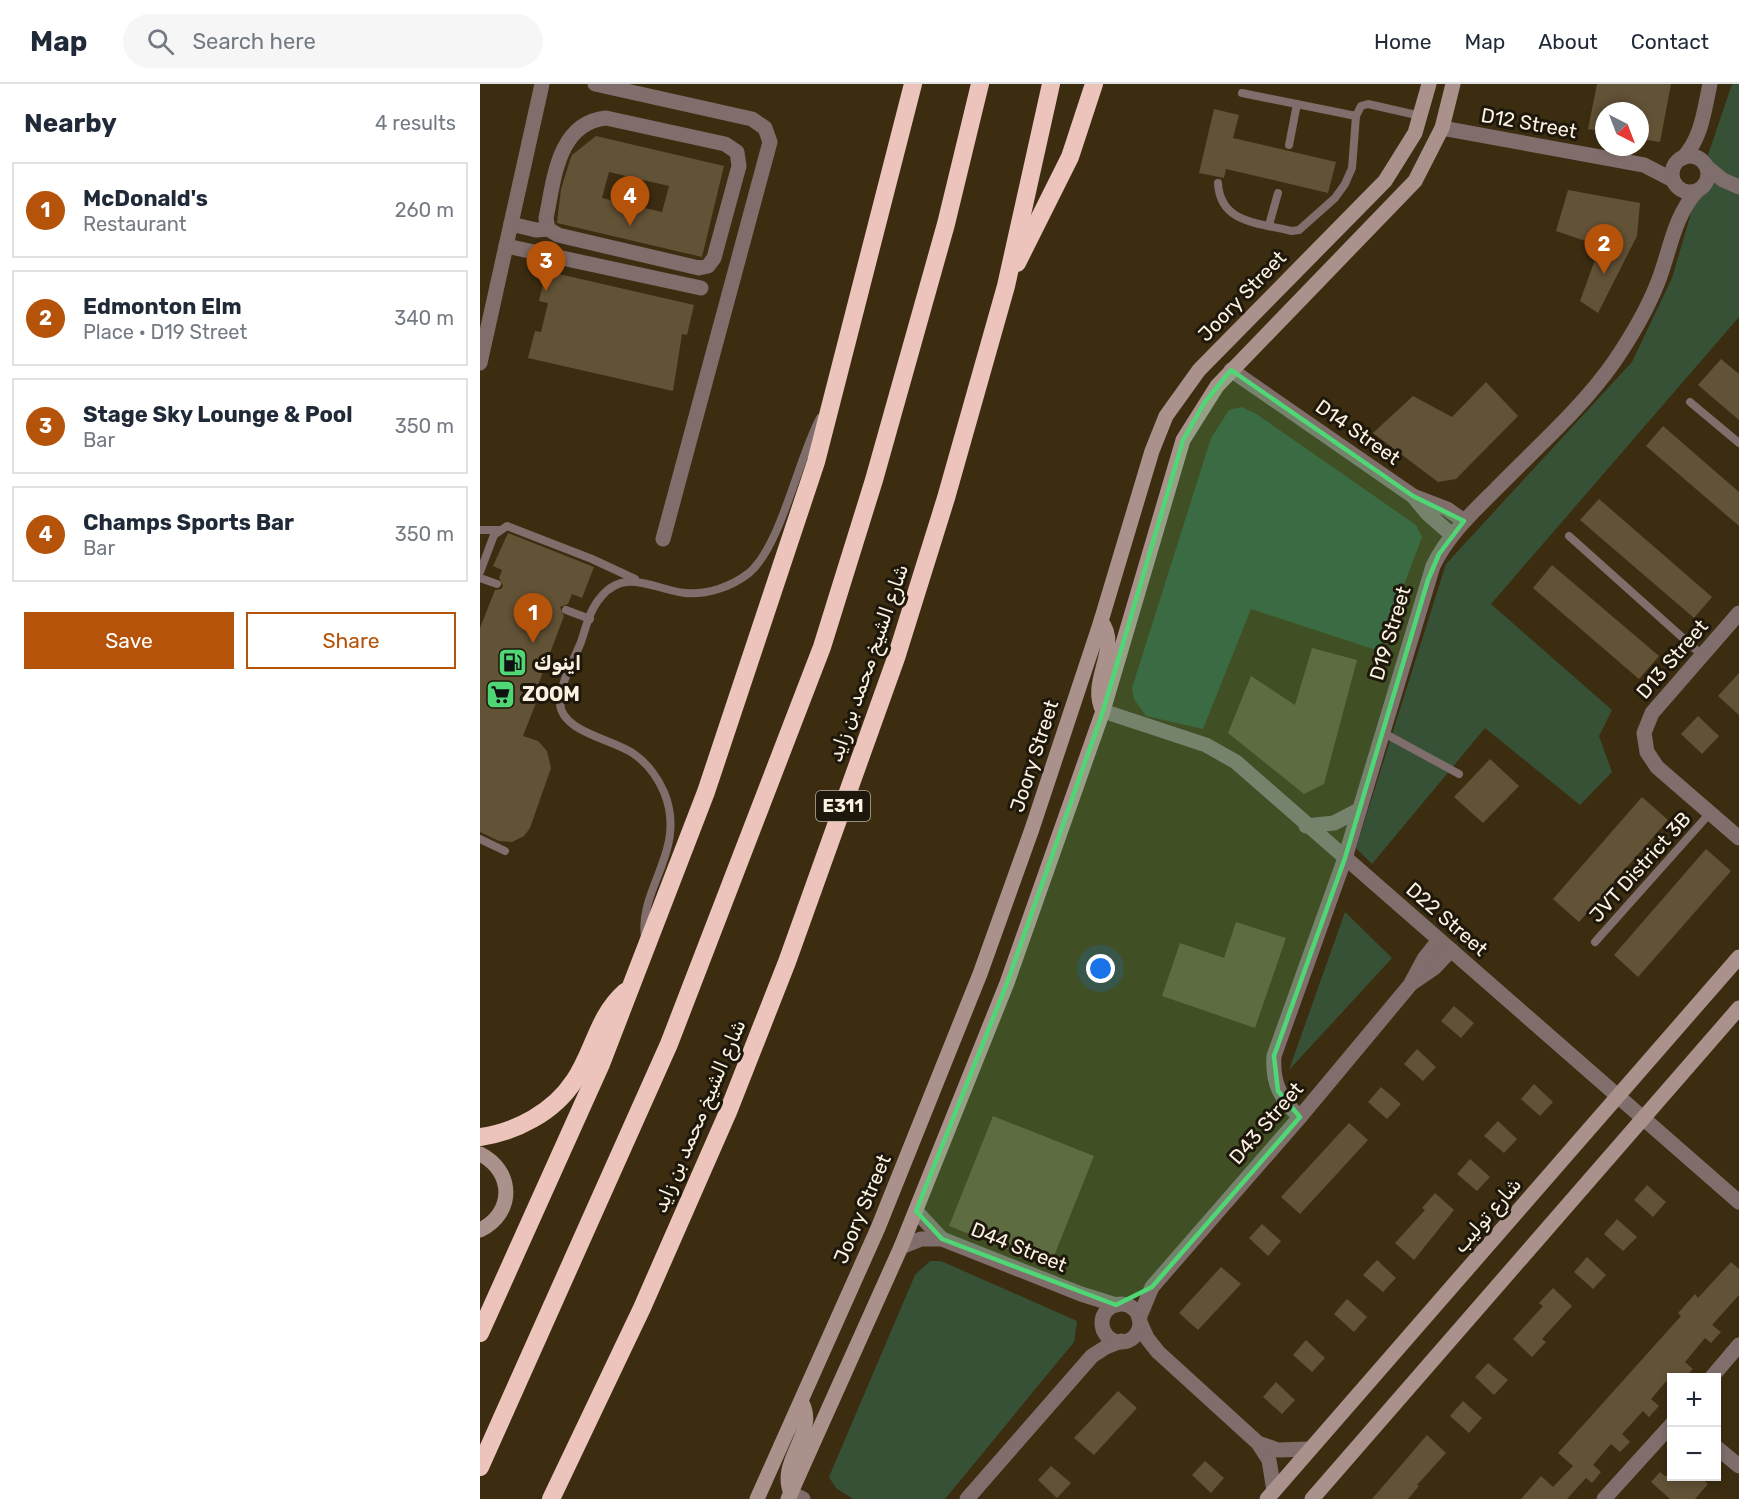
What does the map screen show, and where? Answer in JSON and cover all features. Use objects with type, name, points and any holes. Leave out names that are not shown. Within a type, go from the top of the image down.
[{"type":"highway","points":[[480,1333],[601,1064],[706,792],[816,462],[913,84]]},
{"type":"highway","points":[[482,1462],[669,1044],[822,647],[874,480],[946,224],[980,84]]},
{"type":"highway","name":"شارع الشيخ محمد بن زايد","points":[[551,1499],[652,1286],[728,1112],[787,962],[896,658],[946,498],[1006,286],[1051,84]]},
{"type":"highway","points":[[1006,286],[1060,179],[1078,136],[1094,84]]},
{"type":"highway","points":[[480,1137],[500,1133],[526,1122],[563,1095],[575,1080],[610,1006],[630,987]]},
{"type":"street","points":[[480,363],[542,84]]},
{"type":"street","points":[[595,84],[752,119],[765,128],[770,142],[663,538]]},
{"type":"street","name":"Joory Street","points":[[757,1499],[802,1403],[878,1228],[976,984],[1032,829],[1101,621],[1152,451],[1176,399],[1199,370],[1385,181],[1406,150],[1422,116],[1429,84]]},
{"type":"street","points":[[794,1497],[901,1246],[1003,994],[1103,711],[1183,440],[1204,403],[1231,370],[1402,197],[1426,164],[1442,128],[1453,84]]},
{"type":"street","points":[[1710,84],[1700,129],[1693,144],[1672,171],[1674,182],[1683,191],[1734,185]]},
{"type":"street","points":[[511,224],[536,230],[548,229],[558,235],[704,267],[714,258],[740,159],[737,152],[725,144],[612,118],[596,120],[571,136],[562,148],[546,218],[548,229]]},
{"type":"street","name":"D12 Street","points":[[1442,128],[1644,165],[1674,182]]},
{"type":"street","points":[[1700,129],[1708,178],[1700,190]]},
{"type":"street","points":[[1681,159],[1695,157],[1734,185]]},
{"type":"street","name":"D12 Street","points":[[1644,165],[1681,159]]},
{"type":"street","name":"D19 Street","points":[[1674,182],[1678,219]]},
{"type":"street","name":"D19 Street","points":[[1300,1117],[1278,1091],[1274,1079],[1274,1056],[1344,858],[1428,580],[1439,554],[1464,521],[1575,409],[1613,363],[1635,329],[1657,284],[1678,219],[1700,190]]},
{"type":"street","points":[[506,246],[701,288]]},
{"type":"street","name":"D14 Street","points":[[1231,370],[1413,496],[1447,509],[1464,521]]},
{"type":"street","points":[[1413,496],[1427,513],[1452,535]]},
{"type":"street","name":"D13 Street","points":[[1739,613],[1652,713],[1646,726],[1644,743],[1657,767],[1739,838]]},
{"type":"street","points":[[1101,621],[1109,639],[1097,690],[1103,711]]},
{"type":"street","name":"D22 Street","points":[[1103,711],[1217,750],[1236,762],[1306,826],[1739,1202]]},
{"type":"street","points":[[1306,826],[1334,823],[1359,810]]},
{"type":"street","name":"D43 Street","points":[[1140,1320],[1152,1287],[1300,1117],[1410,985],[1424,959],[1445,945]]},
{"type":"street","name":"شارع توليب","points":[[1270,1495],[1739,957]]},
{"type":"street","points":[[1312,1499],[1739,1008]]},
{"type":"street","points":[[480,1154],[490,1159],[504,1175],[507,1197],[498,1217],[480,1230]]},
{"type":"street","name":"D44 Street","points":[[915,1211],[942,1239]]},
{"type":"street","name":"D44 Street","points":[[901,1246],[921,1239],[942,1239],[1081,1294],[1118,1305]]},
{"type":"street","name":"D43 Street","points":[[1118,1305],[1152,1287]]},
{"type":"street","name":"D44 Street","points":[[1081,1294],[1103,1324]]},
{"type":"street","points":[[1092,1356],[1108,1309],[1118,1305],[1132,1308],[1147,1338],[1158,1352],[1258,1443],[1269,1460],[1270,1495]]},
{"type":"street","points":[[967,1499],[1092,1356],[1106,1347],[1137,1334],[1140,1320]]},
{"type":"street","points":[[1103,1324],[1112,1339],[1158,1352]]},
{"type":"street","points":[[1715,1373],[1739,1345]]},
{"type":"street","points":[[794,1497],[788,1470],[806,1422],[802,1403]]},
{"type":"street","points":[[1604,1499],[1668,1427]]},
{"type":"street","points":[[1258,1443],[1278,1450],[1309,1449]]},
{"type":"street","points":[[1721,1451],[1739,1466]]},
{"type":"lane","points":[[1242,93],[1356,116]]},
{"type":"lane","points":[[1289,146],[1297,104]]},
{"type":"lane","points":[[1218,183],[1220,201],[1228,212],[1240,218],[1292,231],[1302,228],[1341,191],[1352,168],[1356,116],[1361,106],[1368,104],[1422,116]]},
{"type":"lane","points":[[1269,225],[1278,193]]},
{"type":"lane","points":[[480,530],[512,527],[638,581],[684,593],[702,593],[718,589],[749,573],[771,546],[807,445],[833,393]]},
{"type":"lane","points":[[1690,402],[1739,443]]},
{"type":"lane","points":[[480,572],[498,530]]},
{"type":"lane","points":[[1569,536],[1702,655]]},
{"type":"lane","points":[[480,578],[497,584]]},
{"type":"lane","points":[[638,581],[620,583],[604,592],[595,604],[561,695],[561,711],[570,724],[619,745],[646,765],[665,793],[669,809],[670,842],[646,915],[647,944]]},
{"type":"lane","points":[[566,610],[590,619]]},
{"type":"lane","points":[[1382,732],[1459,774]]},
{"type":"lane","name":"JVT District 3B","points":[[1595,942],[1710,813]]},
{"type":"lane","points":[[480,839],[505,851]]},
{"type":"highlighted area","points":[[1231,370],[1413,496],[1464,521],[1439,554],[1428,580],[1345,858],[1274,1056],[1278,1091],[1300,1117],[1152,1287],[1116,1305],[942,1239],[916,1211],[1007,983],[1103,711],[1183,440],[1204,403]]},
{"type":"green space","points":[[1732,84],[1739,84],[1739,317],[1491,604],[1612,710],[1599,736],[1612,772],[1580,805],[1485,728],[1372,864],[1356,848],[1446,564],[1632,362],[1672,278],[1709,152]]},
{"type":"green space","points":[[1241,407],[1255,413],[1416,525],[1422,537],[1379,651],[1251,609],[1203,729],[1146,716],[1134,699],[1132,688],[1211,438],[1229,410]]},
{"type":"green space","points":[[1345,912],[1392,958],[1289,1070]]},
{"type":"green space","points":[[930,1261],[941,1261],[1077,1321],[1074,1342],[945,1499],[853,1499],[836,1488],[829,1477],[915,1275]]},
{"type":"building","points":[[1597,84],[1671,84],[1660,142],[1649,140],[1649,102],[1595,102],[1595,130],[1588,129]]},
{"type":"building","points":[[1214,109],[1239,115],[1233,138],[1336,162],[1328,193],[1226,169],[1224,178],[1199,173]]},
{"type":"building","points":[[596,136],[724,166],[702,257],[557,223],[561,189],[572,155]],"holes":[[[609,172],[669,186],[662,212],[602,198]]]},
{"type":"building","points":[[1568,190],[1640,203],[1637,236],[1598,313],[1580,301],[1600,246],[1556,231]]},
{"type":"building","points":[[546,271],[694,305],[687,335],[682,334],[673,391],[528,358],[535,331],[541,332],[548,303],[539,301]]},
{"type":"building","points":[[1721,359],[1739,374],[1739,420],[1698,385]]},
{"type":"building","points":[[1486,382],[1518,416],[1456,479],[1438,482],[1373,433],[1413,396],[1452,417]]},
{"type":"building","points":[[1663,426],[1739,492],[1739,526],[1646,446]]},
{"type":"building","points":[[1599,499],[1712,597],[1694,618],[1580,520]]},
{"type":"building","points":[[508,533],[594,567],[582,598],[572,594],[568,604],[560,607],[564,616],[535,693],[539,695],[523,736],[538,741],[547,751],[551,768],[530,828],[524,836],[512,842],[499,841],[480,832],[480,628],[495,590],[503,586],[499,578],[502,570],[493,566]]},
{"type":"building","points":[[1552,565],[1659,656],[1639,679],[1533,588]]},
{"type":"building","points":[[1312,648],[1357,660],[1324,784],[1304,794],[1228,733],[1251,676],[1295,705]]},
{"type":"building","points":[[1739,673],[1739,715],[1718,696]]},
{"type":"building","points":[[1698,716],[1719,736],[1702,754],[1681,734]]},
{"type":"building","points":[[1490,759],[1519,786],[1483,823],[1454,797]]},
{"type":"building","points":[[1642,797],[1668,820],[1579,922],[1553,899]]},
{"type":"building","points":[[1706,849],[1731,871],[1638,977],[1614,955]]},
{"type":"building","points":[[1236,922],[1286,938],[1255,1028],[1162,996],[1180,943],[1224,958]]},
{"type":"building","points":[[1454,1006],[1474,1023],[1461,1038],[1441,1021]]},
{"type":"building","points":[[1417,1049],[1436,1067],[1423,1081],[1404,1064]]},
{"type":"building","points":[[1534,1084],[1553,1102],[1540,1116],[1521,1099]]},
{"type":"building","points":[[1381,1087],[1401,1104],[1387,1119],[1368,1102]]},
{"type":"building","points":[[993,1116],[1094,1156],[1050,1266],[949,1226]]},
{"type":"building","points":[[1498,1121],[1517,1139],[1504,1153],[1484,1136]]},
{"type":"building","points":[[1349,1123],[1368,1140],[1300,1214],[1281,1197]]},
{"type":"building","points":[[1470,1159],[1490,1177],[1477,1191],[1457,1174]]},
{"type":"building","points":[[1647,1185],[1666,1202],[1653,1217],[1634,1200]]},
{"type":"building","points":[[1435,1193],[1454,1210],[1414,1260],[1395,1243],[1425,1210],[1422,1208]]},
{"type":"building","points":[[1617,1219],[1637,1237],[1623,1251],[1604,1234]]},
{"type":"building","points":[[1262,1224],[1281,1241],[1268,1256],[1249,1238]]},
{"type":"building","points":[[1587,1257],[1606,1275],[1593,1289],[1574,1272]]},
{"type":"building","points":[[1377,1260],[1396,1278],[1383,1292],[1363,1275]]},
{"type":"building","points":[[1731,1262],[1739,1269],[1739,1295],[1712,1325],[1721,1332],[1711,1343],[1705,1338],[1685,1362],[1693,1369],[1689,1373],[1667,1373],[1667,1380],[1651,1399],[1659,1406],[1649,1417],[1643,1411],[1622,1434],[1630,1442],[1620,1452],[1611,1444],[1593,1465],[1601,1472],[1592,1483],[1586,1478],[1567,1499],[1521,1499],[1541,1476],[1553,1487],[1573,1466],[1558,1453],[1681,1316],[1678,1313],[1695,1294],[1698,1298]]},
{"type":"building","points":[[1221,1267],[1241,1284],[1198,1330],[1179,1313]]},
{"type":"building","points":[[1553,1288],[1572,1306],[1542,1339],[1546,1342],[1532,1357],[1513,1339],[1543,1306],[1539,1303]]},
{"type":"building","points":[[1347,1299],[1367,1317],[1354,1332],[1334,1314]]},
{"type":"building","points":[[1306,1340],[1325,1358],[1312,1372],[1293,1355]]},
{"type":"building","points":[[1488,1363],[1508,1380],[1494,1395],[1475,1377]]},
{"type":"building","points":[[1276,1382],[1295,1400],[1282,1414],[1263,1397]]},
{"type":"building","points":[[1118,1391],[1137,1408],[1094,1455],[1074,1438]]},
{"type":"building","points":[[1463,1401],[1482,1418],[1469,1433],[1450,1416]]},
{"type":"building","points":[[1427,1435],[1446,1453],[1417,1485],[1419,1486],[1408,1499],[1372,1499]]},
{"type":"building","points":[[1205,1461],[1224,1478],[1211,1493],[1192,1475]]},
{"type":"building","points":[[1051,1466],[1071,1483],[1057,1498],[1038,1480]]},
{"type":"building","points":[[1660,1472],[1667,1476],[1667,1481],[1705,1481],[1708,1484],[1695,1499],[1670,1499],[1651,1482]]},
{"type":"place","name":"Champs Sports Bar","points":[[630,226]]},
{"type":"place","name":"Edmonton Elm","points":[[1604,274]]},
{"type":"place","name":"Stage Sky Lounge & Pool","points":[[546,291]]},
{"type":"place","name":"McDonald's","points":[[533,643]]},
{"type":"place","name":"اينوك","points":[[513,663]]},
{"type":"place","name":"ZOOM","points":[[501,694]]}]
